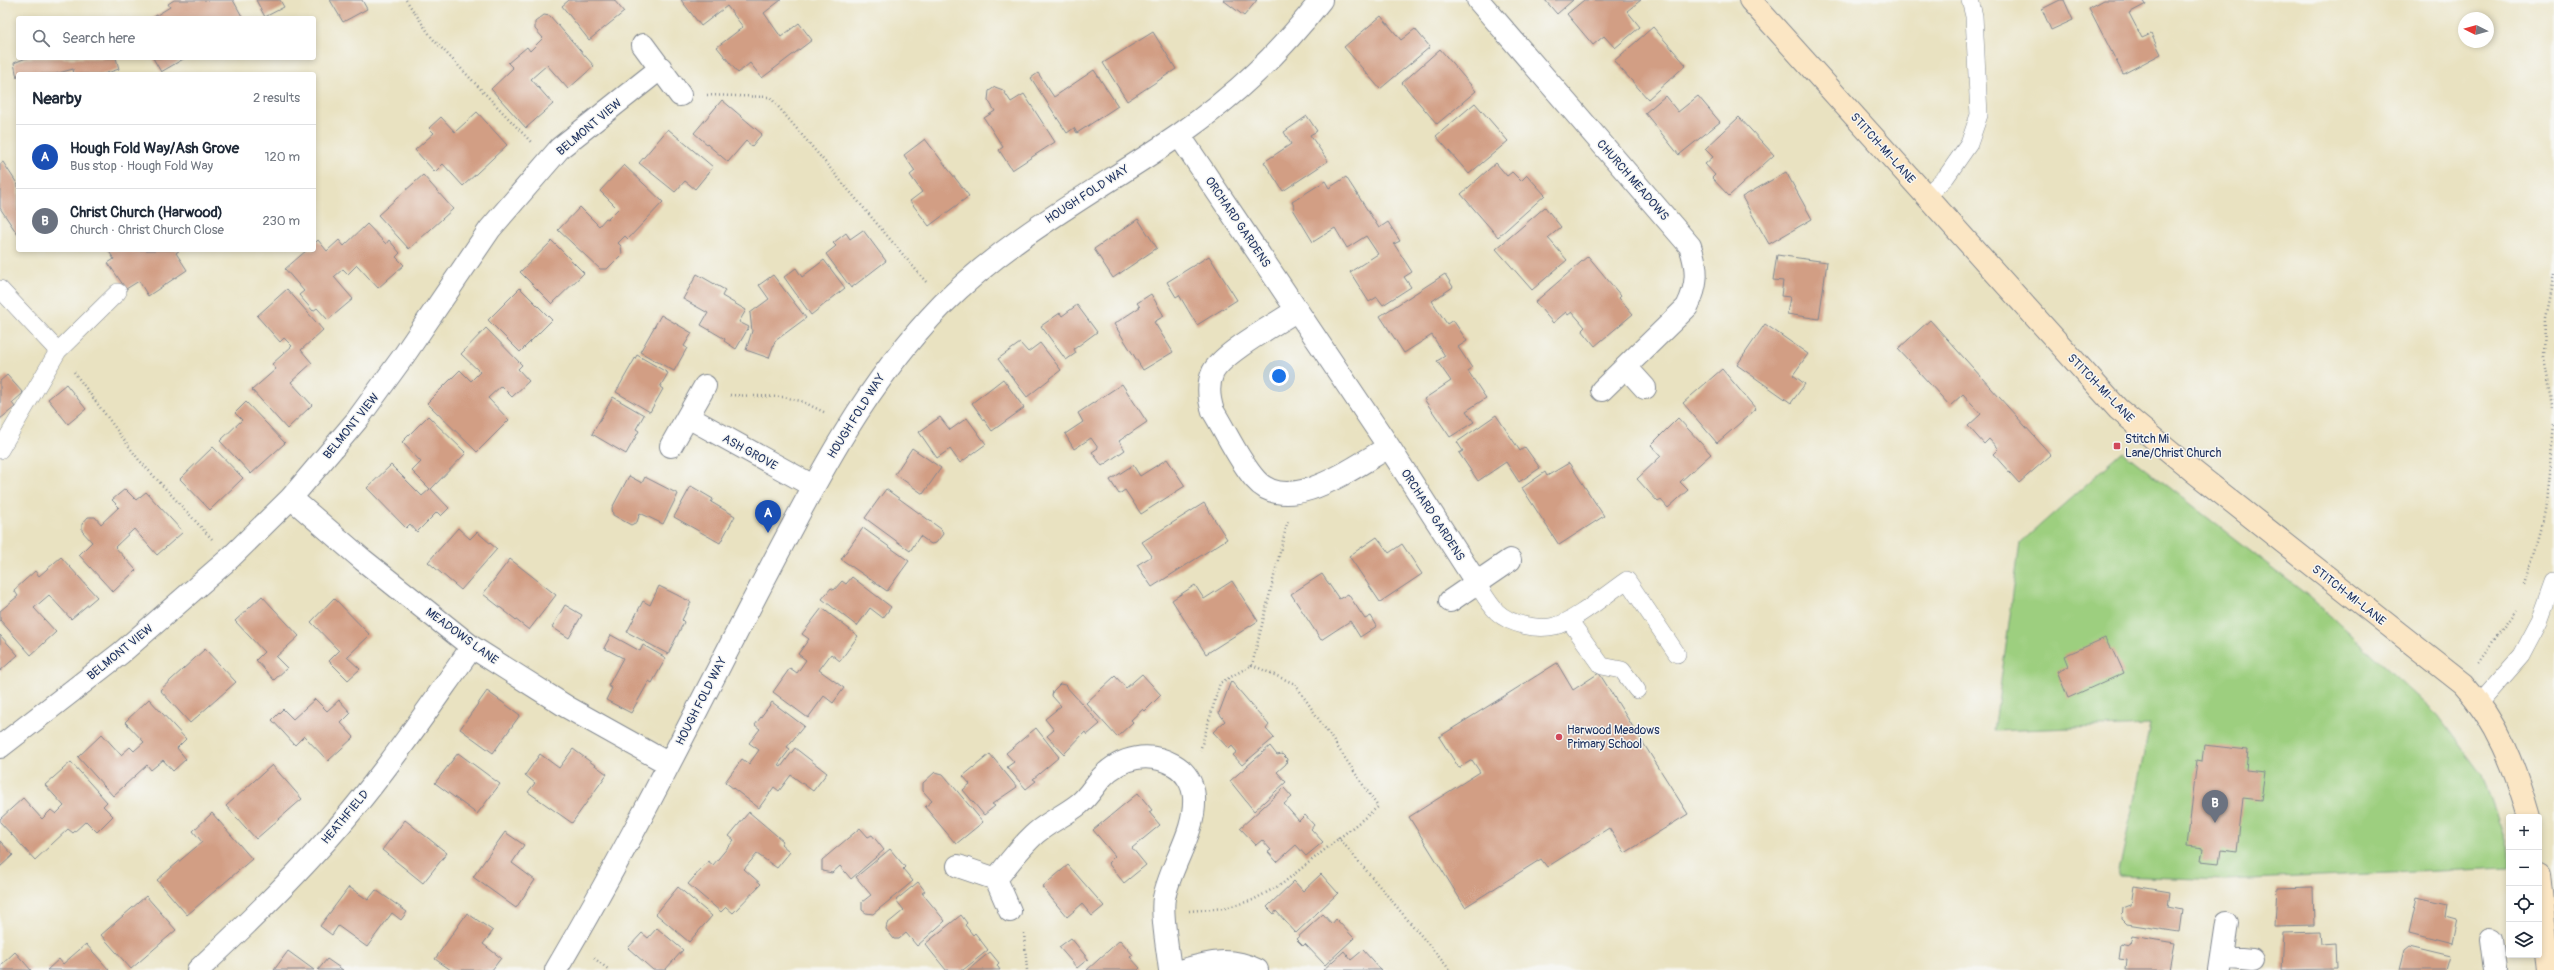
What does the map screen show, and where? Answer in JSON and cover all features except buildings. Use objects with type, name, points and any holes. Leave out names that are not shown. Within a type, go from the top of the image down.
[{"type":"street","name":"HOUGH FOLD WAY","points":[[556,970],[603,890],[813,486],[849,424],[885,370],[944,303],[1024,235],[1179,135],[1257,74],[1288,42],[1321,0]]},
{"type":"street","name":"CHURCH MEADOWS","points":[[1478,0],[1690,246],[1698,276],[1694,292],[1687,307],[1602,390]]},
{"type":"street","name":"STITCH-MI-LANE","points":[[1750,0],[2118,409],[2192,471],[2463,684],[2480,702],[2501,739],[2518,779],[2528,814]]},
{"type":"street","points":[[643,45],[680,95]]},
{"type":"street","name":"BELMONT VIEW","points":[[0,747],[121,653],[230,558],[291,498],[357,420],[405,354],[490,229],[560,148],[661,68]]},
{"type":"street","name":"ORCHARD GARDENS","points":[[1179,135],[1389,447],[1476,582]]},
{"type":"street","points":[[1297,310],[1226,357],[1212,374],[1209,387],[1209,399],[1213,411],[1255,480],[1266,488],[1279,493],[1294,494],[1308,492],[1389,447]]},
{"type":"street","points":[[1626,367],[1645,388]]},
{"type":"street","points":[[671,446],[705,386]]},
{"type":"street","name":"ASH GROVE","points":[[688,417],[813,486]]},
{"type":"street","name":"MEADOWS LANE","points":[[291,498],[363,560],[472,647],[567,707],[668,764]]},
{"type":"street","points":[[1450,601],[1510,560]]},
{"type":"street","name":"HEATHFIELD","points":[[198,970],[251,920],[327,840],[391,761],[472,647]]},
{"type":"street","points":[[996,879],[1035,834],[1080,803],[1111,768],[1125,761],[1154,757],[1181,769],[1190,782],[1194,795],[1194,810],[1189,830],[1170,877],[1164,899],[1170,970]]},
{"type":"street","points":[[958,866],[996,879],[1010,911]]},
{"type":"street","points":[[2540,886],[2549,970]]},
{"type":"street","points":[[2227,923],[2221,964],[2252,960]]},
{"type":"street","points":[[2491,939],[2495,970]]},
{"type":"street","points":[[1183,970],[1213,960],[1247,965],[1258,970]]},
{"type":"lane","points":[[1926,196],[1946,178],[1969,144],[1979,115],[1974,16],[1970,0]]},
{"type":"lane","points":[[0,290],[58,351]]},
{"type":"lane","points":[[0,450],[58,351],[118,292]]},
{"type":"lane","points":[[1476,582],[1490,604],[1510,622],[1525,626],[1555,626],[1569,620],[1627,580],[1677,654]]},
{"type":"lane","points":[[2480,702],[2522,655],[2540,621],[2554,582]]},
{"type":"lane","points":[[1569,620],[1602,666],[1622,670],[1637,690]]},
{"type":"path","points":[[406,0],[432,38],[549,161]]},
{"type":"path","points":[[680,95],[770,97],[944,303]]},
{"type":"path","points":[[2554,274],[2545,318],[2544,359],[2554,411]]},
{"type":"path","points":[[58,351],[139,460],[230,558]]},
{"type":"path","points":[[705,386],[736,396],[769,396],[801,401],[849,424]]},
{"type":"path","points":[[2523,591],[2545,512],[2554,426]]},
{"type":"path","points":[[1199,753],[1220,682],[1252,665],[1294,494]]},
{"type":"path","points":[[2463,684],[2520,605]]},
{"type":"path","points":[[1165,913],[1225,908],[1253,900],[1282,884],[1338,837],[1378,807],[1295,684],[1252,665]]},
{"type":"path","points":[[1338,837],[1450,970]]},
{"type":"path","points":[[1010,911],[1024,928],[1028,970]]},
{"type":"green space","points":[[2123,452],[2311,598],[2438,716],[2482,775],[2506,843],[2506,868],[2226,880],[2118,876],[2150,725],[1994,731],[2020,543]]},
{"type":"place","name":"Stitch Mi Lane/Christ Church","points":[[2117,446]]},
{"type":"place","name":"Hough Fold Way/Ash Grove","points":[[768,533]]},
{"type":"place","name":"Harwood Meadows Primary School","points":[[1559,737]]},
{"type":"place","name":"Christ Church (Harwood)","points":[[2215,823]]}]
